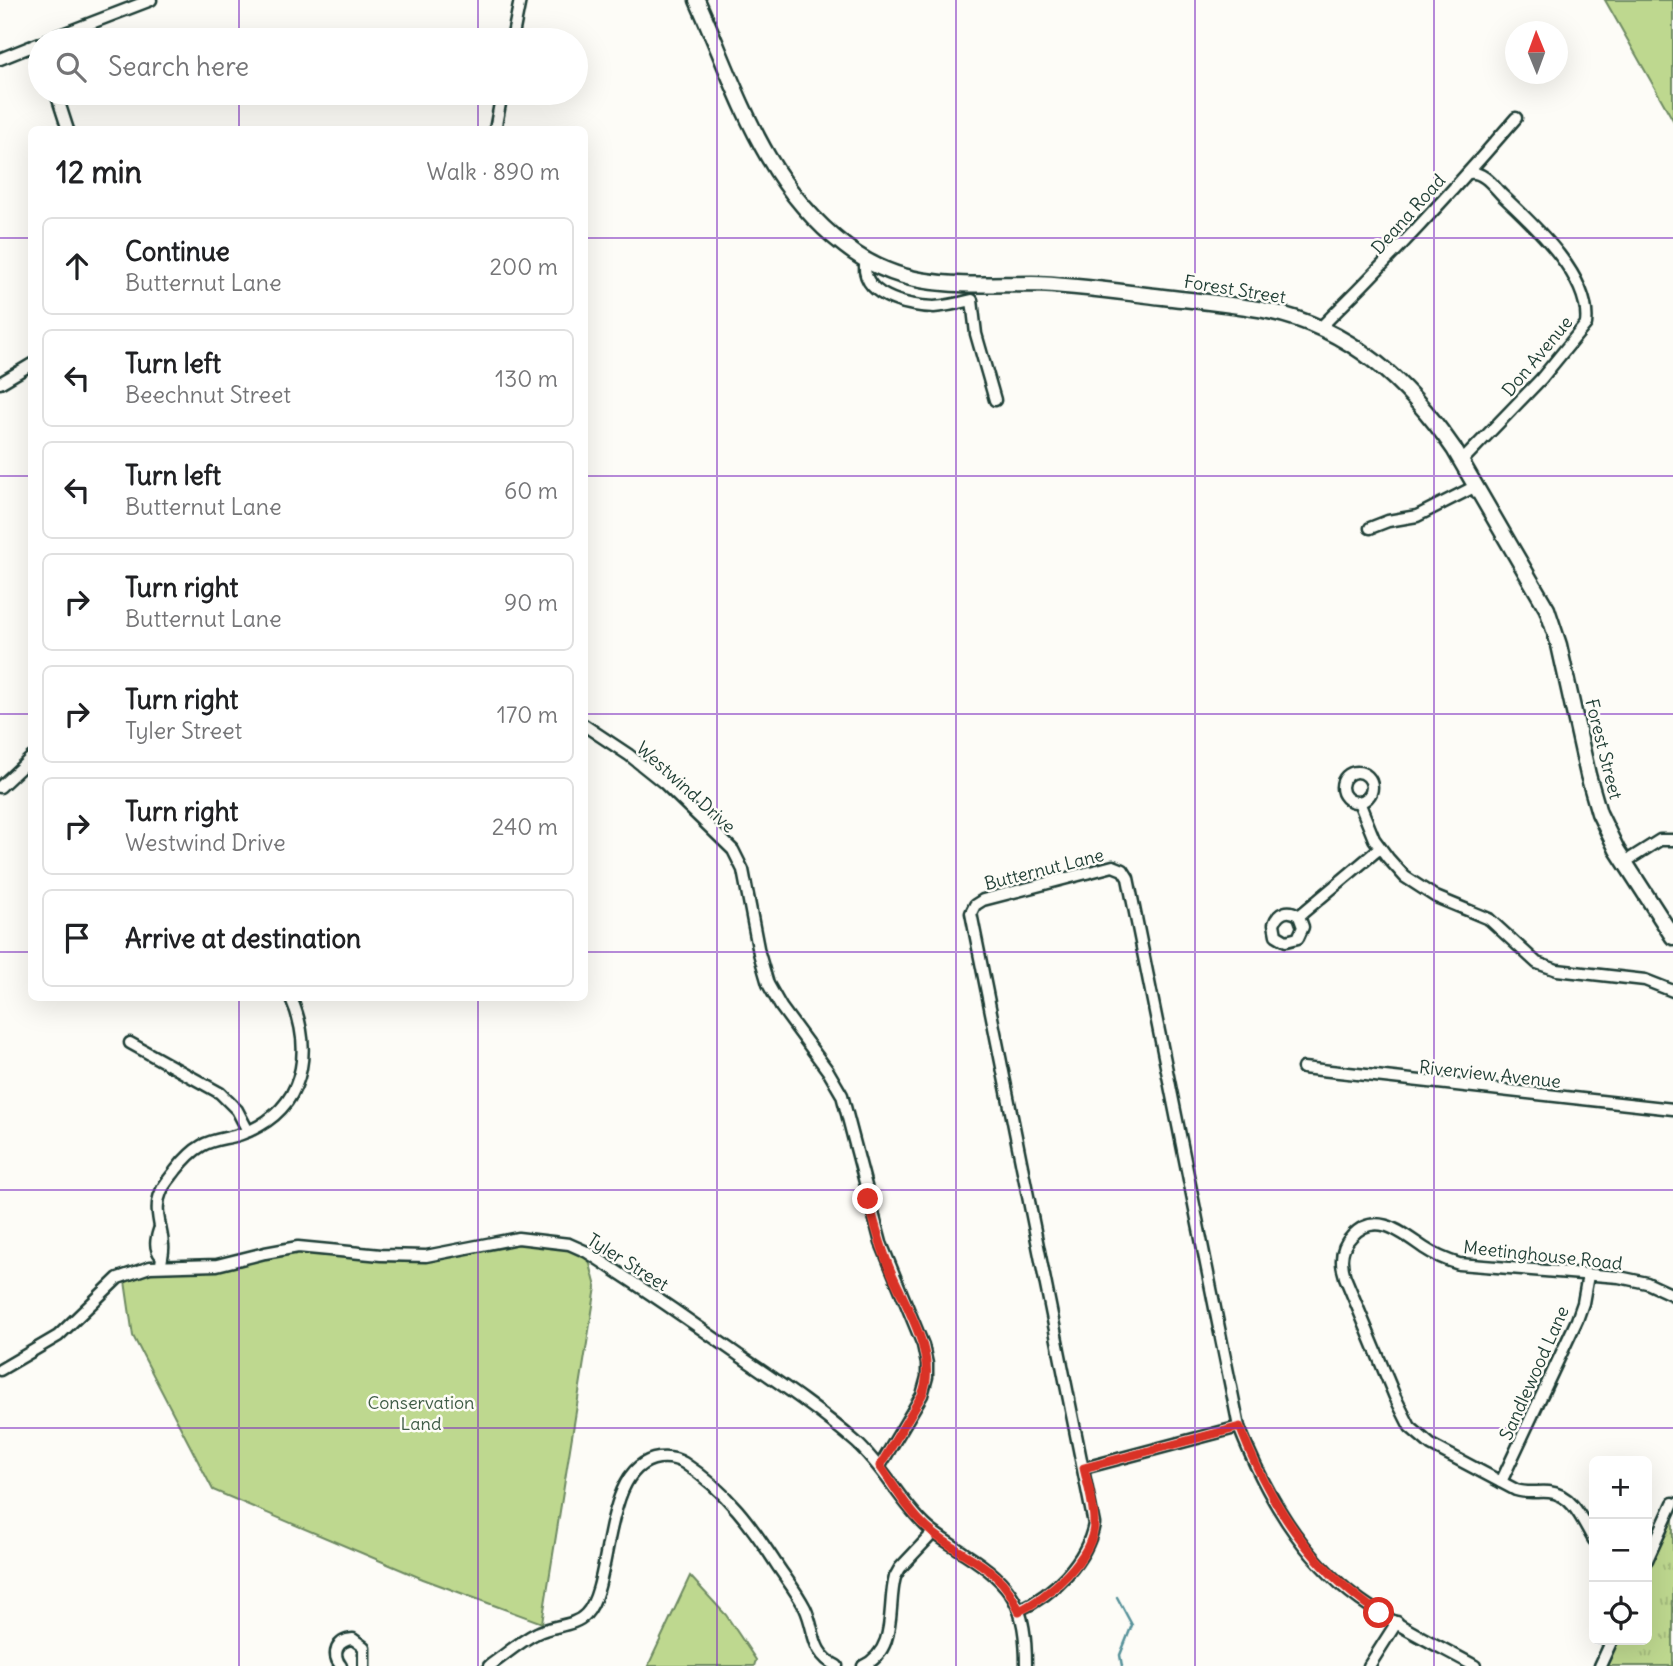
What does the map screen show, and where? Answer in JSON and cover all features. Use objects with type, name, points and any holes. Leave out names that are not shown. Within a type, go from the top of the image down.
[{"type":"street","points":[[78,28],[151,0]]},
{"type":"street","points":[[514,28],[520,0]]},
{"type":"street","name":"Forest Street","points":[[697,0],[766,157],[815,218],[843,245],[866,260],[912,279],[972,293],[1045,285],[1270,311],[1320,328],[1370,358],[1404,385],[1438,425],[1462,461],[1527,570],[1550,615],[1592,793],[1607,830],[1673,937]]},
{"type":"street","points":[[0,59],[28,48]]},
{"type":"street","points":[[61,105],[67,126]]},
{"type":"street","points":[[496,126],[500,105]]},
{"type":"street","name":"Deana Road","points":[[1320,328],[1377,272],[1516,118]]},
{"type":"street","name":"Don Avenue","points":[[1462,461],[1541,379],[1586,324],[1587,313],[1584,300],[1568,269],[1544,235],[1480,175],[1469,173]]},
{"type":"street","points":[[866,260],[863,270],[876,289],[907,304],[936,307],[972,293],[976,334],[995,400]]},
{"type":"street","points":[[0,383],[28,366]]},
{"type":"street","points":[[1370,528],[1388,521],[1417,516],[1476,486]]},
{"type":"street","name":"Westwind Drive","points":[[588,729],[629,755],[664,783],[733,850],[743,870],[758,953],[768,984],[842,1095],[881,1244],[923,1345],[927,1364],[922,1395],[880,1466]]},
{"type":"street","points":[[0,787],[28,761]]},
{"type":"street","points":[[1359,802],[1368,827],[1397,869],[1436,897],[1489,919],[1543,966],[1645,980],[1673,991]]},
{"type":"street","points":[[1625,862],[1660,840],[1673,840]]},
{"type":"street","points":[[1299,916],[1380,848]]},
{"type":"street","name":"Butternut Lane","points":[[1019,1611],[1040,1600],[1055,1587],[1084,1552],[1092,1536],[1094,1524],[971,919],[975,905],[983,900],[1108,867],[1119,867],[1125,873],[1240,1427],[1276,1505],[1307,1549],[1340,1584],[1359,1599],[1475,1666]]},
{"type":"street","points":[[161,1261],[156,1239],[159,1230],[160,1194],[186,1157],[206,1142],[248,1131],[260,1125],[280,1109],[298,1078],[303,1057],[303,1035],[292,1001]]},
{"type":"street","points":[[130,1043],[220,1093],[237,1110],[248,1131]]},
{"type":"street","name":"Riverview Avenue","points":[[1303,1068],[1673,1109]]},
{"type":"street","name":"Meetinghouse Road","points":[[1589,1532],[1565,1497],[1549,1492],[1523,1493],[1431,1445],[1410,1427],[1345,1277],[1342,1262],[1344,1247],[1359,1229],[1382,1224],[1397,1229],[1442,1259],[1460,1264],[1619,1278],[1647,1283],[1673,1295]]},
{"type":"street","name":"Tyler Street","points":[[0,1370],[58,1336],[118,1278],[161,1261],[217,1265],[298,1247],[426,1256],[518,1238],[569,1244],[587,1252],[801,1398],[849,1436],[880,1466],[917,1517],[933,1533],[1001,1579],[1011,1592],[1019,1611],[1026,1643],[1026,1666]]},
{"type":"street","name":"Sandlewood Lane","points":[[1501,1482],[1577,1320],[1588,1275]]},
{"type":"street","points":[[1084,1468],[1240,1427]]},
{"type":"street","points":[[489,1666],[534,1634],[575,1621],[586,1614],[596,1598],[611,1522],[625,1487],[643,1464],[654,1458],[667,1457],[686,1464],[724,1495],[747,1520],[805,1608],[818,1651],[836,1666]]},
{"type":"street","points":[[1652,1549],[1673,1503]]},
{"type":"street","points":[[863,1666],[877,1657],[887,1641],[895,1577],[933,1533]]},
{"type":"street","points":[[1369,1666],[1397,1622]]},
{"type":"street","points":[[341,1666],[336,1653],[340,1644],[348,1639],[358,1641],[364,1647],[364,1666]]},
{"type":"street","points":[[1600,1666],[1610,1645]]},
{"type":"green space","points":[[1605,0],[1673,0],[1673,120]]},
{"type":"green space","name":"Conservation Land","points":[[535,1243],[576,1252],[589,1260],[596,1287],[542,1623],[423,1579],[213,1490],[133,1336],[125,1281],[145,1274],[208,1270],[300,1253],[326,1252],[414,1260]]},
{"type":"green space","points":[[1673,1515],[1673,1666],[1606,1666],[1616,1645],[1652,1645],[1652,1563]]},
{"type":"green space","points":[[690,1576],[726,1615],[756,1660],[754,1666],[648,1666]]},
{"type":"waterway","points":[[1117,1597],[1132,1625],[1120,1655],[1122,1666]]},
{"type":"route","points":[[868,1199],[888,1266],[923,1345],[927,1364],[922,1395],[880,1466],[922,1523],[1001,1579],[1011,1592],[1019,1611],[1040,1600],[1055,1587],[1084,1552],[1092,1536],[1093,1511],[1084,1468],[1240,1427],[1262,1479],[1292,1529],[1340,1584],[1379,1613]]}]
